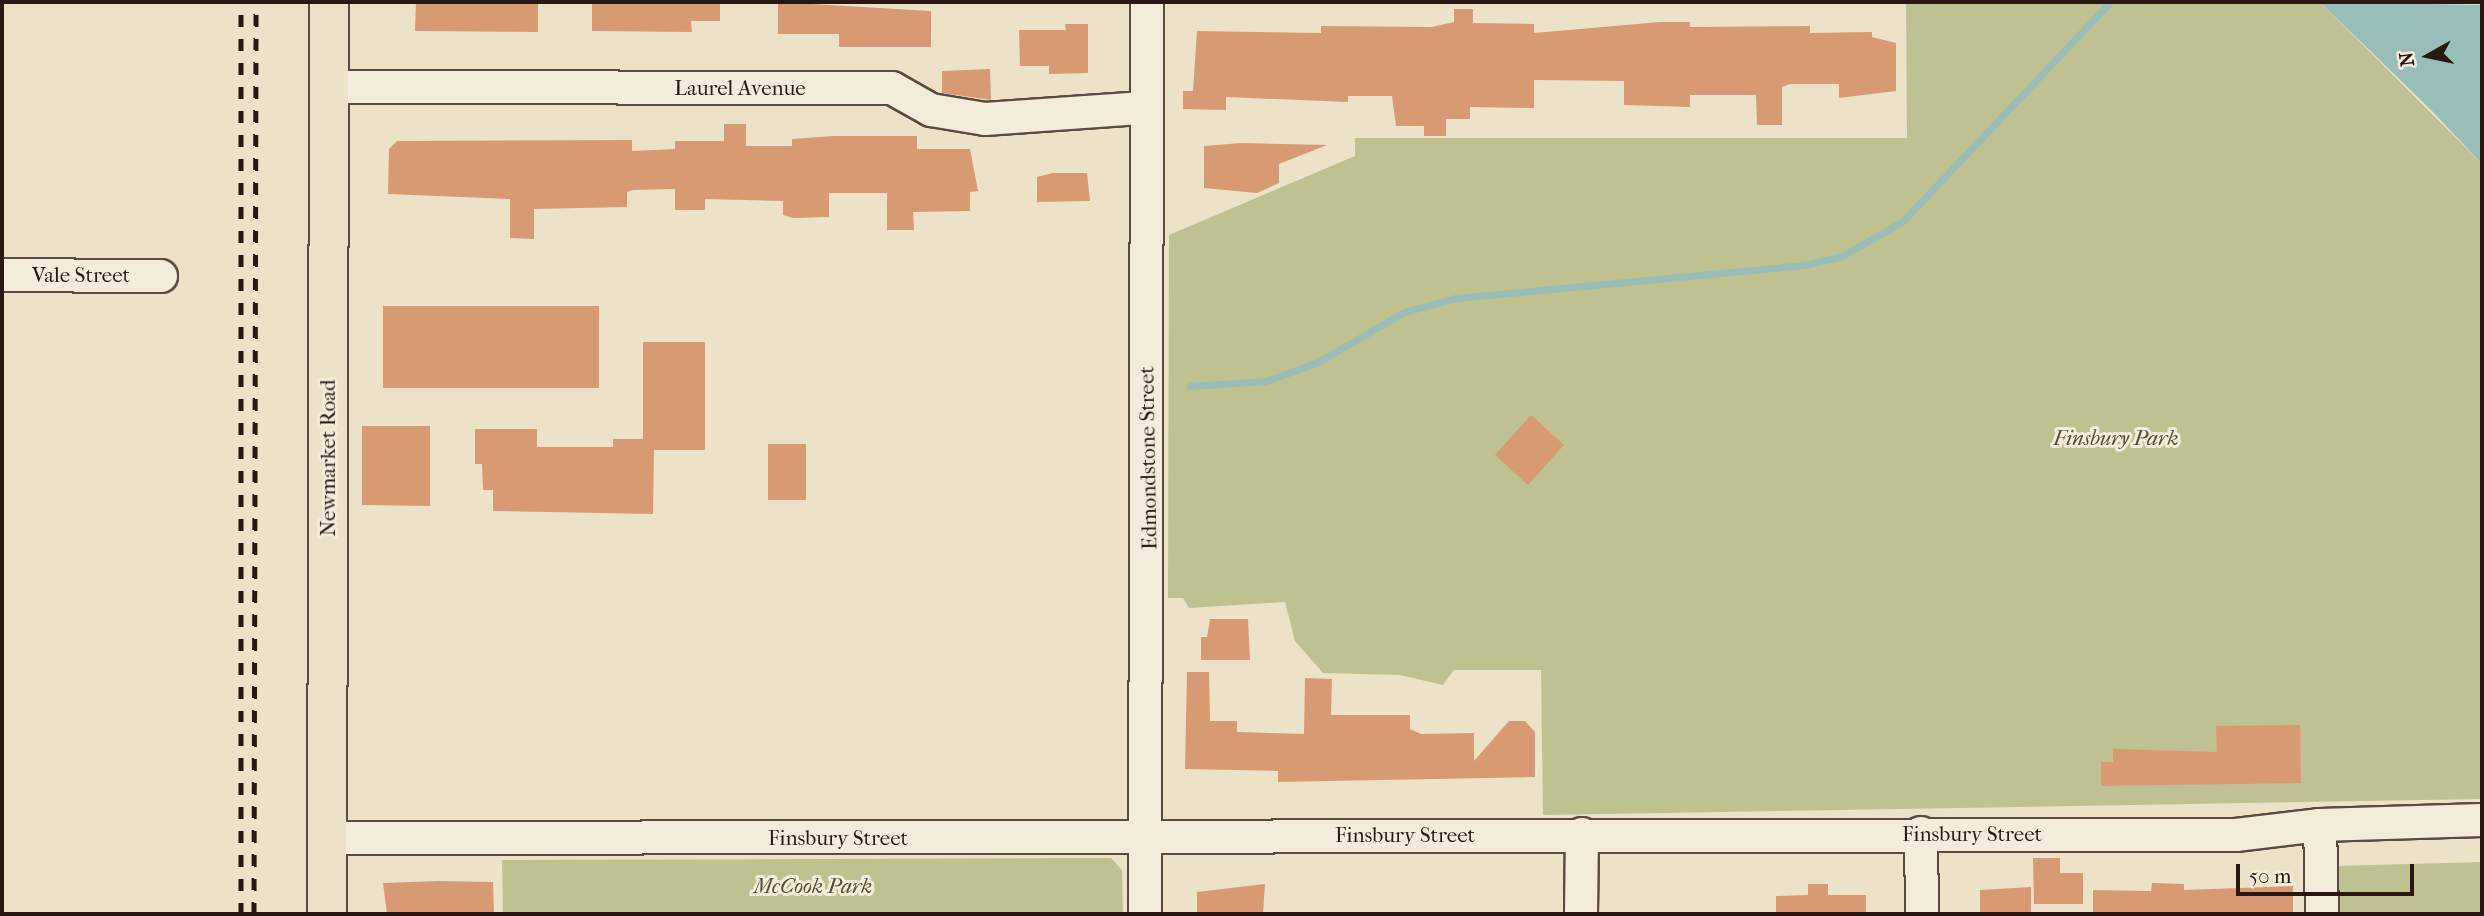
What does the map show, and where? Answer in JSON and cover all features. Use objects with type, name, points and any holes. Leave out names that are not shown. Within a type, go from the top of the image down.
[{"type":"main road","name":"Newmarket Road","points":[[327,914],[329,2]]},
{"type":"street","name":"Edmondstone Street","points":[[1145,914],[1150,574],[1144,108],[1147,2]]},
{"type":"street","name":"Laurel Avenue","points":[[329,87],[892,88],[931,110],[985,119],[1144,108]]},
{"type":"street","name":"Vale Street","points":[[2,275],[161,276]]},
{"type":"street","name":"Finsbury Street","points":[[327,838],[2236,835],[2320,825],[2482,820]]},
{"type":"street","points":[[2320,825],[2322,914]]},
{"type":"street","points":[[1581,914],[1582,834]]},
{"type":"street","points":[[1921,834],[1922,914]]},
{"type":"green space","name":"Finsbury Park","points":[[1906,2],[2320,2],[2482,164],[2482,799],[1543,815],[1541,670],[1454,670],[1443,685],[1400,675],[1323,673],[1295,641],[1285,602],[1189,608],[1183,598],[1168,598],[1169,235],[1355,156],[1355,138],[1907,138]]},
{"type":"green space","name":"McCook Park","points":[[1111,858],[1122,870],[1123,914],[503,914],[502,860]]},
{"type":"green space","points":[[2482,862],[2482,914],[2336,914],[2335,866]]},
{"type":"water","points":[[2320,2],[2482,5],[2482,164],[2432,111]]},
{"type":"building","points":[[416,2],[538,2],[538,32],[415,31]]},
{"type":"building","points":[[592,2],[720,2],[720,21],[691,21],[692,32],[592,31]]},
{"type":"building","points":[[778,2],[931,11],[931,47],[839,47],[839,34],[778,34]]},
{"type":"building","points":[[1454,9],[1473,9],[1473,23],[1534,24],[1534,33],[1660,22],[1690,22],[1690,27],[1810,26],[1810,33],[1872,32],[1872,37],[1896,43],[1896,91],[1839,98],[1839,84],[1790,84],[1782,87],[1782,125],[1757,125],[1756,95],[1690,95],[1690,107],[1624,105],[1624,81],[1534,80],[1534,108],[1470,107],[1470,119],[1446,119],[1446,136],[1424,136],[1424,126],[1396,126],[1392,96],[1348,96],[1348,102],[1226,97],[1226,110],[1183,109],[1183,91],[1193,91],[1197,31],[1321,33],[1321,26],[1432,27],[1454,22]]},
{"type":"building","points":[[1065,24],[1088,24],[1088,73],[1049,74],[1049,66],[1020,66],[1019,30],[1066,30]]},
{"type":"building","points":[[990,69],[991,100],[942,93],[942,71]]},
{"type":"building","points":[[724,124],[746,124],[746,146],[792,146],[792,139],[834,136],[917,136],[917,149],[970,149],[978,191],[970,192],[970,211],[913,212],[914,230],[887,230],[887,193],[829,193],[829,217],[793,218],[783,215],[783,201],[705,199],[705,210],[675,210],[675,189],[633,190],[627,192],[627,207],[534,209],[534,239],[510,238],[510,199],[388,194],[389,149],[397,141],[632,140],[632,151],[675,149],[675,141],[724,141]]},
{"type":"building","points":[[1241,143],[1327,145],[1279,164],[1279,183],[1257,193],[1204,188],[1204,146]]},
{"type":"building","points":[[1053,173],[1087,173],[1090,201],[1037,202],[1037,177]]},
{"type":"building","points":[[383,306],[599,306],[599,388],[383,388]]},
{"type":"building","points":[[643,342],[705,342],[705,450],[654,450],[653,514],[493,511],[493,490],[483,490],[482,464],[475,464],[475,429],[537,429],[537,447],[613,447],[613,439],[643,439]]},
{"type":"building","points":[[1531,415],[1564,445],[1528,485],[1495,455]]},
{"type":"building","points":[[362,426],[430,426],[430,506],[362,505]]},
{"type":"building","points":[[768,444],[806,444],[806,500],[768,500]]},
{"type":"building","points":[[1210,619],[1248,619],[1250,660],[1201,660],[1201,637],[1207,637]]},
{"type":"building","points":[[1187,672],[1209,672],[1210,721],[1237,721],[1237,732],[1304,734],[1305,678],[1332,679],[1331,715],[1410,715],[1410,729],[1421,734],[1474,733],[1474,761],[1509,721],[1525,721],[1535,732],[1535,777],[1278,782],[1278,771],[1185,769]]},
{"type":"building","points":[[2300,725],[2301,783],[2101,786],[2101,762],[2113,762],[2113,749],[2217,752],[2216,726]]},
{"type":"building","points":[[2033,858],[2060,858],[2060,873],[2083,873],[2083,904],[2034,904]]},
{"type":"building","points":[[493,882],[494,914],[387,914],[383,883]]},
{"type":"building","points":[[2152,883],[2184,884],[2184,890],[2293,886],[2293,914],[2093,914],[2093,890],[2151,891]]},
{"type":"building","points":[[1265,884],[1263,914],[1197,914],[1197,892]]},
{"type":"building","points":[[1808,884],[1828,884],[1828,895],[1866,895],[1866,914],[1776,914],[1776,896],[1808,895]]},
{"type":"building","points":[[2031,887],[2031,914],[1980,914],[1980,890]]},
{"type":"waterway","points":[[1190,386],[1266,381],[1318,362],[1404,312],[1456,298],[1804,265],[1842,256],[1903,221],[2110,2]]},
{"type":"railway","points":[[241,2],[241,914]]},
{"type":"railway","points":[[254,914],[256,2]]}]
